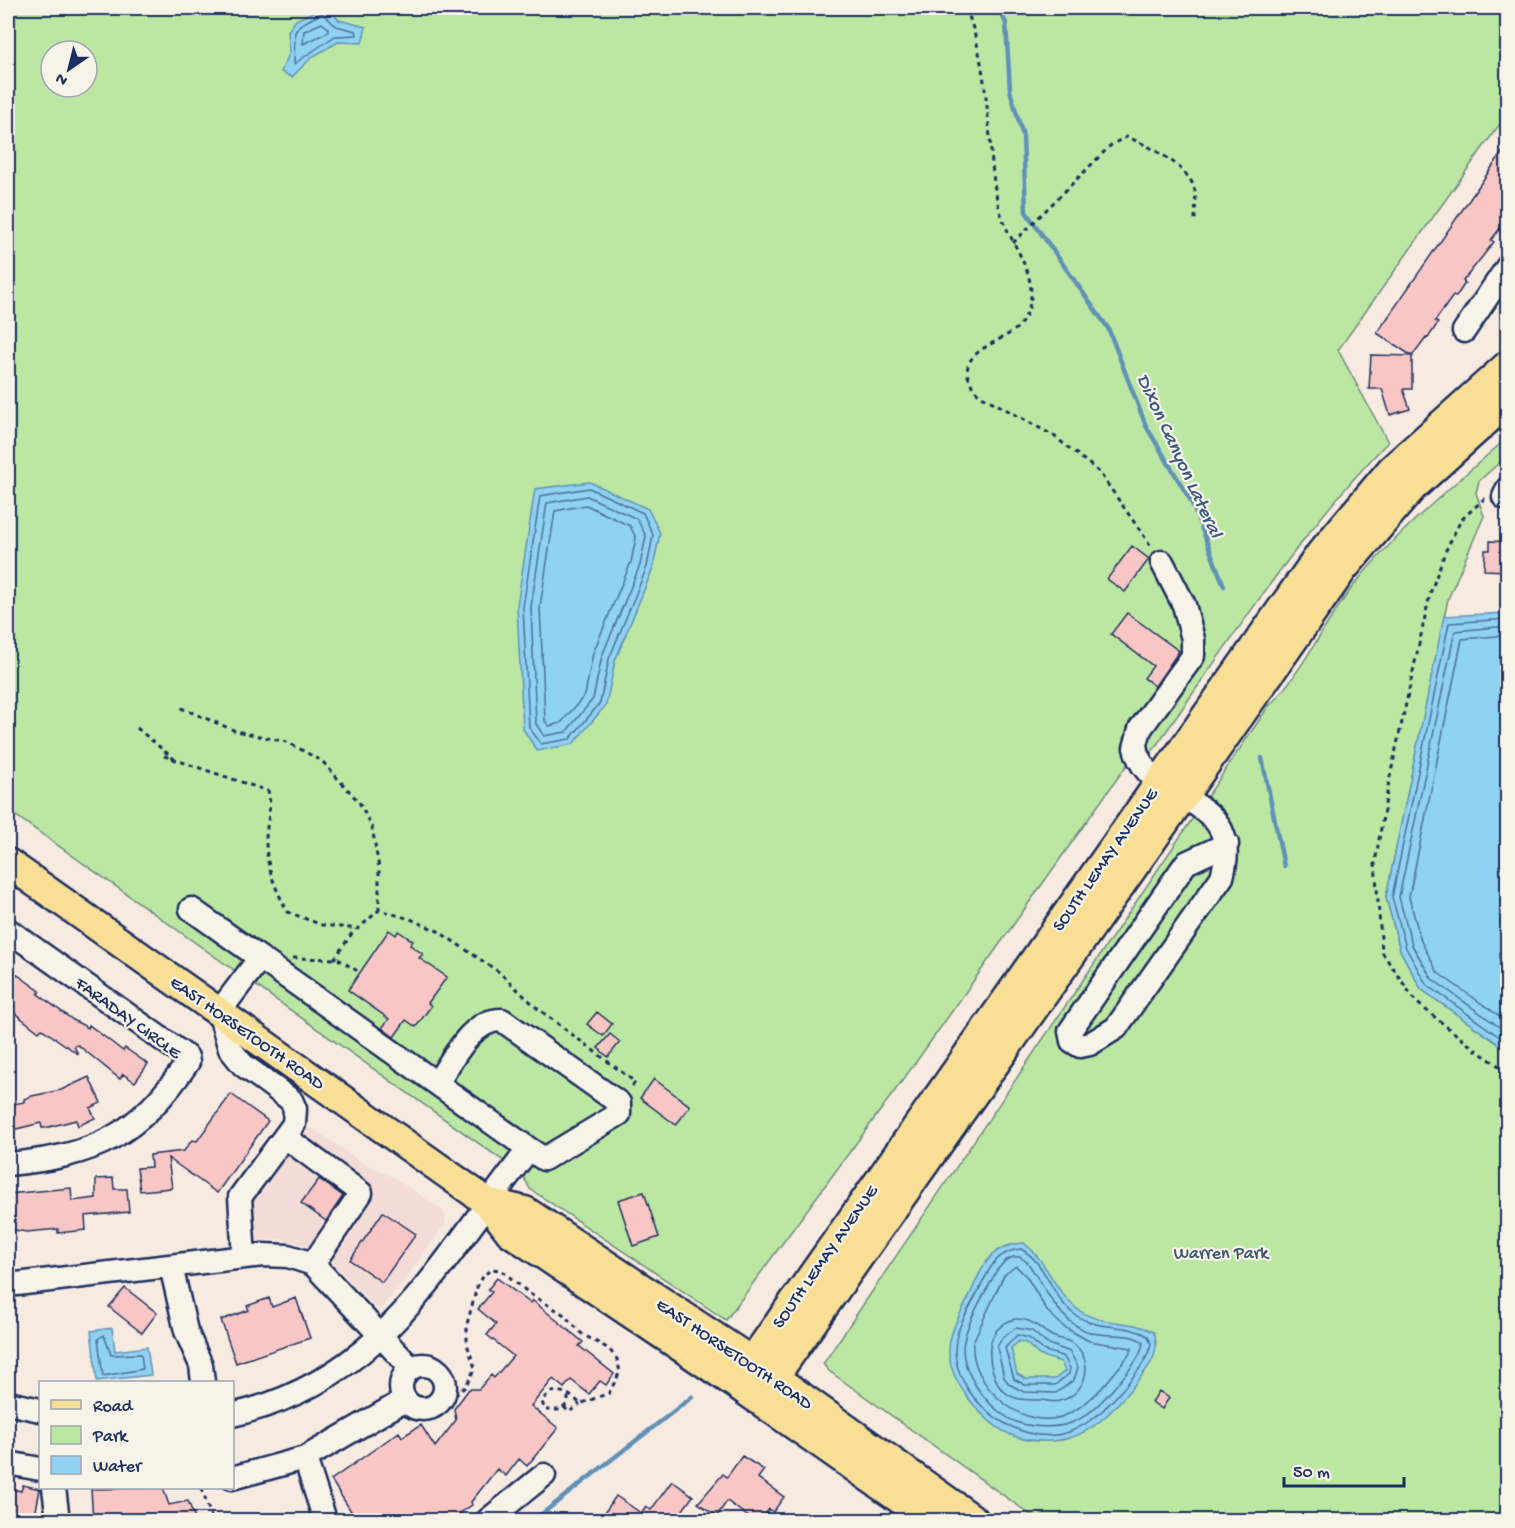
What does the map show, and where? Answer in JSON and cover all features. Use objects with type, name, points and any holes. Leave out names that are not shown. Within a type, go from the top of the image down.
[{"type":"main road","name":"SOUTH LEMAY AVENUE","points":[[755,1381],[1159,781],[1345,521],[1392,469],[1508,365]]},
{"type":"main road","name":"SOUTH LEMAY AVENUE","points":[[755,1381],[1183,798],[1264,679],[1366,538],[1412,488],[1508,401]]},
{"type":"main road","name":"EAST HORSETOOTH ROAD","points":[[8,863],[487,1202],[510,1232],[755,1381],[974,1521]]},
{"type":"main road","name":"EAST HORSETOOTH ROAD","points":[[755,1381],[930,1521]]},
{"type":"street","points":[[1464,331],[1508,267]]},
{"type":"street","points":[[1162,562],[1184,606],[1193,639],[1193,656],[1136,737],[1137,756],[1144,768],[1159,781],[1216,819],[1227,844],[1222,877],[1116,1028],[1090,1044],[1080,1046],[1072,1041],[1070,1031],[1186,863],[1227,844]]},
{"type":"street","points":[[191,909],[544,1159],[620,1114],[619,1103],[502,1020],[489,1020],[477,1027],[437,1083]]},
{"type":"street","name":"FARADAY CIRCLE","points":[[8,930],[187,1058],[188,1062],[159,1101],[122,1133],[72,1155],[8,1164]]},
{"type":"street","points":[[244,1257],[240,1197],[294,1124],[295,1109],[291,1100],[243,1065],[230,1049],[219,1012],[262,960]]},
{"type":"street","points":[[285,1137],[361,1193],[313,1264]]},
{"type":"street","points":[[234,1414],[301,1391],[352,1360],[381,1338],[426,1288],[487,1202],[529,1149]]},
{"type":"street","points":[[8,1286],[244,1257],[288,1256],[313,1264],[411,1368]]},
{"type":"street","points":[[171,1266],[186,1331],[201,1365],[203,1381]]},
{"type":"street","points":[[418,1365],[432,1366],[443,1376],[445,1391],[438,1404],[424,1409],[417,1408],[405,1400],[402,1393],[402,1379],[411,1368],[418,1365]]},
{"type":"street","points":[[234,1477],[305,1458],[405,1400]]},
{"type":"street","points":[[8,1403],[39,1410]]},
{"type":"street","points":[[305,1458],[325,1521]]},
{"type":"street","points":[[8,1463],[39,1469]]},
{"type":"street","points":[[488,1521],[544,1475]]},
{"type":"street","points":[[54,1489],[58,1521]]},
{"type":"path","points":[[966,8],[975,33],[985,87],[995,196],[1029,279],[1031,295],[1029,310],[1016,329],[972,357],[967,371],[973,390],[1054,436],[1100,472],[1162,562]]},
{"type":"path","points":[[1013,244],[1112,144],[1127,137],[1151,146],[1177,167],[1194,187],[1195,220]]},
{"type":"path","points":[[1506,492],[1485,498],[1461,520],[1445,552],[1430,594],[1389,781],[1375,863],[1382,952],[1416,1002],[1477,1051],[1508,1072]]},
{"type":"path","points":[[164,756],[268,791],[270,799],[266,844],[270,869],[278,894],[288,912],[322,925],[358,929],[379,910],[379,868],[372,827],[359,802],[322,761],[287,742],[236,731],[181,708]]},
{"type":"path","points":[[137,728],[163,747],[175,760]]},
{"type":"path","points":[[379,910],[410,919],[438,931],[499,972],[537,1008],[635,1082],[619,1103]]},
{"type":"path","points":[[334,959],[338,949],[355,928]]},
{"type":"path","points":[[262,960],[292,957],[334,959],[359,972]]},
{"type":"path","points":[[455,1396],[466,1386],[475,1368],[467,1344],[467,1324],[477,1287],[484,1275],[492,1269],[501,1270],[530,1294],[563,1314],[582,1334],[609,1349],[617,1359],[621,1372],[609,1393],[580,1404],[569,1412],[564,1407]]},
{"type":"path","points":[[565,1393],[568,1397],[564,1407],[553,1412],[545,1410],[542,1402],[545,1396],[553,1391],[565,1393],[573,1396],[580,1404]]},
{"type":"path","points":[[202,1489],[212,1521]]},
{"type":"shaded area","points":[[305,1128],[314,1129],[361,1162],[393,1177],[440,1208],[446,1217],[445,1224],[381,1309],[375,1307],[327,1257],[306,1245],[279,1239],[254,1241],[250,1203]]},
{"type":"green space","points":[[8,8],[1507,8],[1507,114],[1338,350],[1388,442],[1354,478],[1292,555],[1148,757],[1126,766],[916,1062],[726,1320],[530,1189],[522,1174],[8,810]]},
{"type":"green space","name":"Warren Park","points":[[1507,438],[1507,456],[1479,481],[1476,493],[1484,516],[1448,599],[1386,897],[1400,950],[1421,989],[1507,1050],[1507,1520],[1038,1520],[829,1371],[823,1364],[1268,707],[1303,663],[1355,584],[1408,526]]},
{"type":"water","points":[[321,8],[328,8],[339,20],[366,27],[362,43],[338,42],[312,57],[292,77],[281,72],[290,52],[288,31],[296,20]]},
{"type":"water","points":[[590,482],[648,509],[660,533],[653,568],[615,661],[606,705],[573,744],[537,751],[523,729],[517,606],[535,489]]},
{"type":"water","points":[[1508,613],[1507,1050],[1421,989],[1400,950],[1386,897],[1444,616]]},
{"type":"water","points":[[1024,1243],[1032,1250],[1068,1301],[1085,1314],[1154,1332],[1155,1354],[1140,1378],[1098,1423],[1069,1438],[1055,1441],[1032,1440],[1011,1435],[1001,1429],[980,1412],[962,1390],[951,1366],[949,1347],[952,1332],[977,1278],[987,1260],[1002,1248]],"holes":[[[1019,1341],[1026,1343],[1039,1355],[1061,1362],[1065,1371],[1055,1379],[1026,1379],[1017,1374],[1011,1348]]]},
{"type":"water","points":[[112,1328],[115,1351],[147,1347],[151,1375],[97,1381],[91,1331]]},
{"type":"building","points":[[1508,144],[1508,218],[1491,240],[1494,242],[1463,281],[1465,283],[1456,297],[1453,296],[1435,321],[1438,323],[1428,338],[1426,337],[1412,356],[1377,333]]},
{"type":"building","points":[[1371,355],[1412,356],[1412,389],[1403,389],[1410,409],[1390,415],[1382,389],[1369,389]]},
{"type":"building","points":[[1490,541],[1508,542],[1508,571],[1484,570],[1485,550],[1490,550]]},
{"type":"building","points":[[1132,546],[1149,559],[1125,592],[1107,579]]},
{"type":"building","points":[[1127,613],[1179,651],[1155,686],[1144,678],[1153,666],[1111,634]]},
{"type":"building","points":[[389,930],[396,935],[398,931],[413,941],[410,945],[423,954],[419,958],[447,977],[428,1003],[431,1006],[416,1027],[406,1020],[394,1037],[382,1028],[389,1019],[348,990]]},
{"type":"building","points":[[8,968],[40,991],[38,994],[73,1020],[88,1028],[89,1025],[123,1051],[125,1048],[148,1064],[135,1082],[123,1074],[120,1079],[78,1045],[74,1046],[78,1054],[42,1029],[39,1032],[8,1008]]},
{"type":"building","points":[[597,1012],[612,1024],[603,1036],[587,1024]]},
{"type":"building","points":[[610,1034],[620,1042],[608,1057],[598,1048]]},
{"type":"building","points":[[89,1077],[101,1103],[90,1108],[95,1118],[78,1126],[76,1120],[45,1128],[42,1128],[41,1123],[8,1131],[8,1105],[24,1102],[24,1099],[32,1096],[61,1090]]},
{"type":"building","points":[[654,1079],[690,1106],[676,1125],[640,1098]]},
{"type":"building","points":[[231,1094],[268,1121],[217,1193],[168,1158],[172,1188],[140,1191],[137,1168],[151,1167],[150,1155],[184,1151],[192,1140],[197,1141]]},
{"type":"building","points":[[113,1178],[114,1189],[127,1189],[129,1212],[85,1216],[86,1230],[58,1233],[58,1229],[27,1232],[8,1229],[8,1194],[71,1188],[72,1201],[96,1198],[96,1179]]},
{"type":"building","points":[[319,1179],[343,1196],[326,1221],[301,1203]]},
{"type":"building","points":[[644,1192],[659,1237],[633,1246],[618,1200]]},
{"type":"building","points":[[383,1212],[416,1234],[382,1282],[350,1260]]},
{"type":"building","points":[[497,1278],[530,1303],[532,1300],[583,1342],[579,1346],[614,1374],[606,1385],[600,1381],[589,1394],[571,1380],[564,1388],[553,1379],[531,1406],[558,1428],[527,1466],[519,1459],[506,1476],[497,1469],[471,1502],[472,1505],[460,1513],[464,1521],[338,1521],[351,1511],[331,1480],[399,1432],[402,1437],[421,1425],[435,1447],[456,1420],[454,1409],[469,1389],[479,1389],[491,1375],[494,1378],[513,1356],[487,1335],[496,1324],[478,1309],[492,1292],[488,1289]]},
{"type":"building","points":[[125,1288],[157,1313],[142,1333],[109,1307]]},
{"type":"building","points":[[269,1298],[272,1307],[296,1298],[310,1338],[236,1363],[221,1320],[249,1310],[247,1306]]},
{"type":"building","points":[[1159,1391],[1169,1398],[1162,1409],[1152,1402]]},
{"type":"building","points":[[742,1456],[764,1470],[758,1478],[784,1497],[773,1512],[769,1509],[761,1521],[754,1521],[727,1501],[717,1516],[698,1503],[723,1474],[727,1477]]},
{"type":"building","points":[[672,1481],[693,1496],[675,1521],[605,1521],[609,1515],[605,1512],[616,1496],[641,1513],[646,1506],[651,1510]]},
{"type":"building","points":[[23,1485],[40,1489],[34,1521],[8,1521],[8,1488],[21,1491]]},
{"type":"building","points":[[91,1489],[163,1489],[169,1505],[188,1501],[196,1521],[93,1521]]},
{"type":"waterway","name":"Dixon Canyon Lateral","points":[[998,8],[1006,23],[1010,90],[1023,136],[1026,212],[1108,328],[1146,426],[1191,501],[1224,586]]},
{"type":"waterway","name":"Dixon Canyon Lateral","points":[[1262,758],[1284,866]]},
{"type":"waterway","points":[[534,1520],[692,1397]]}]
